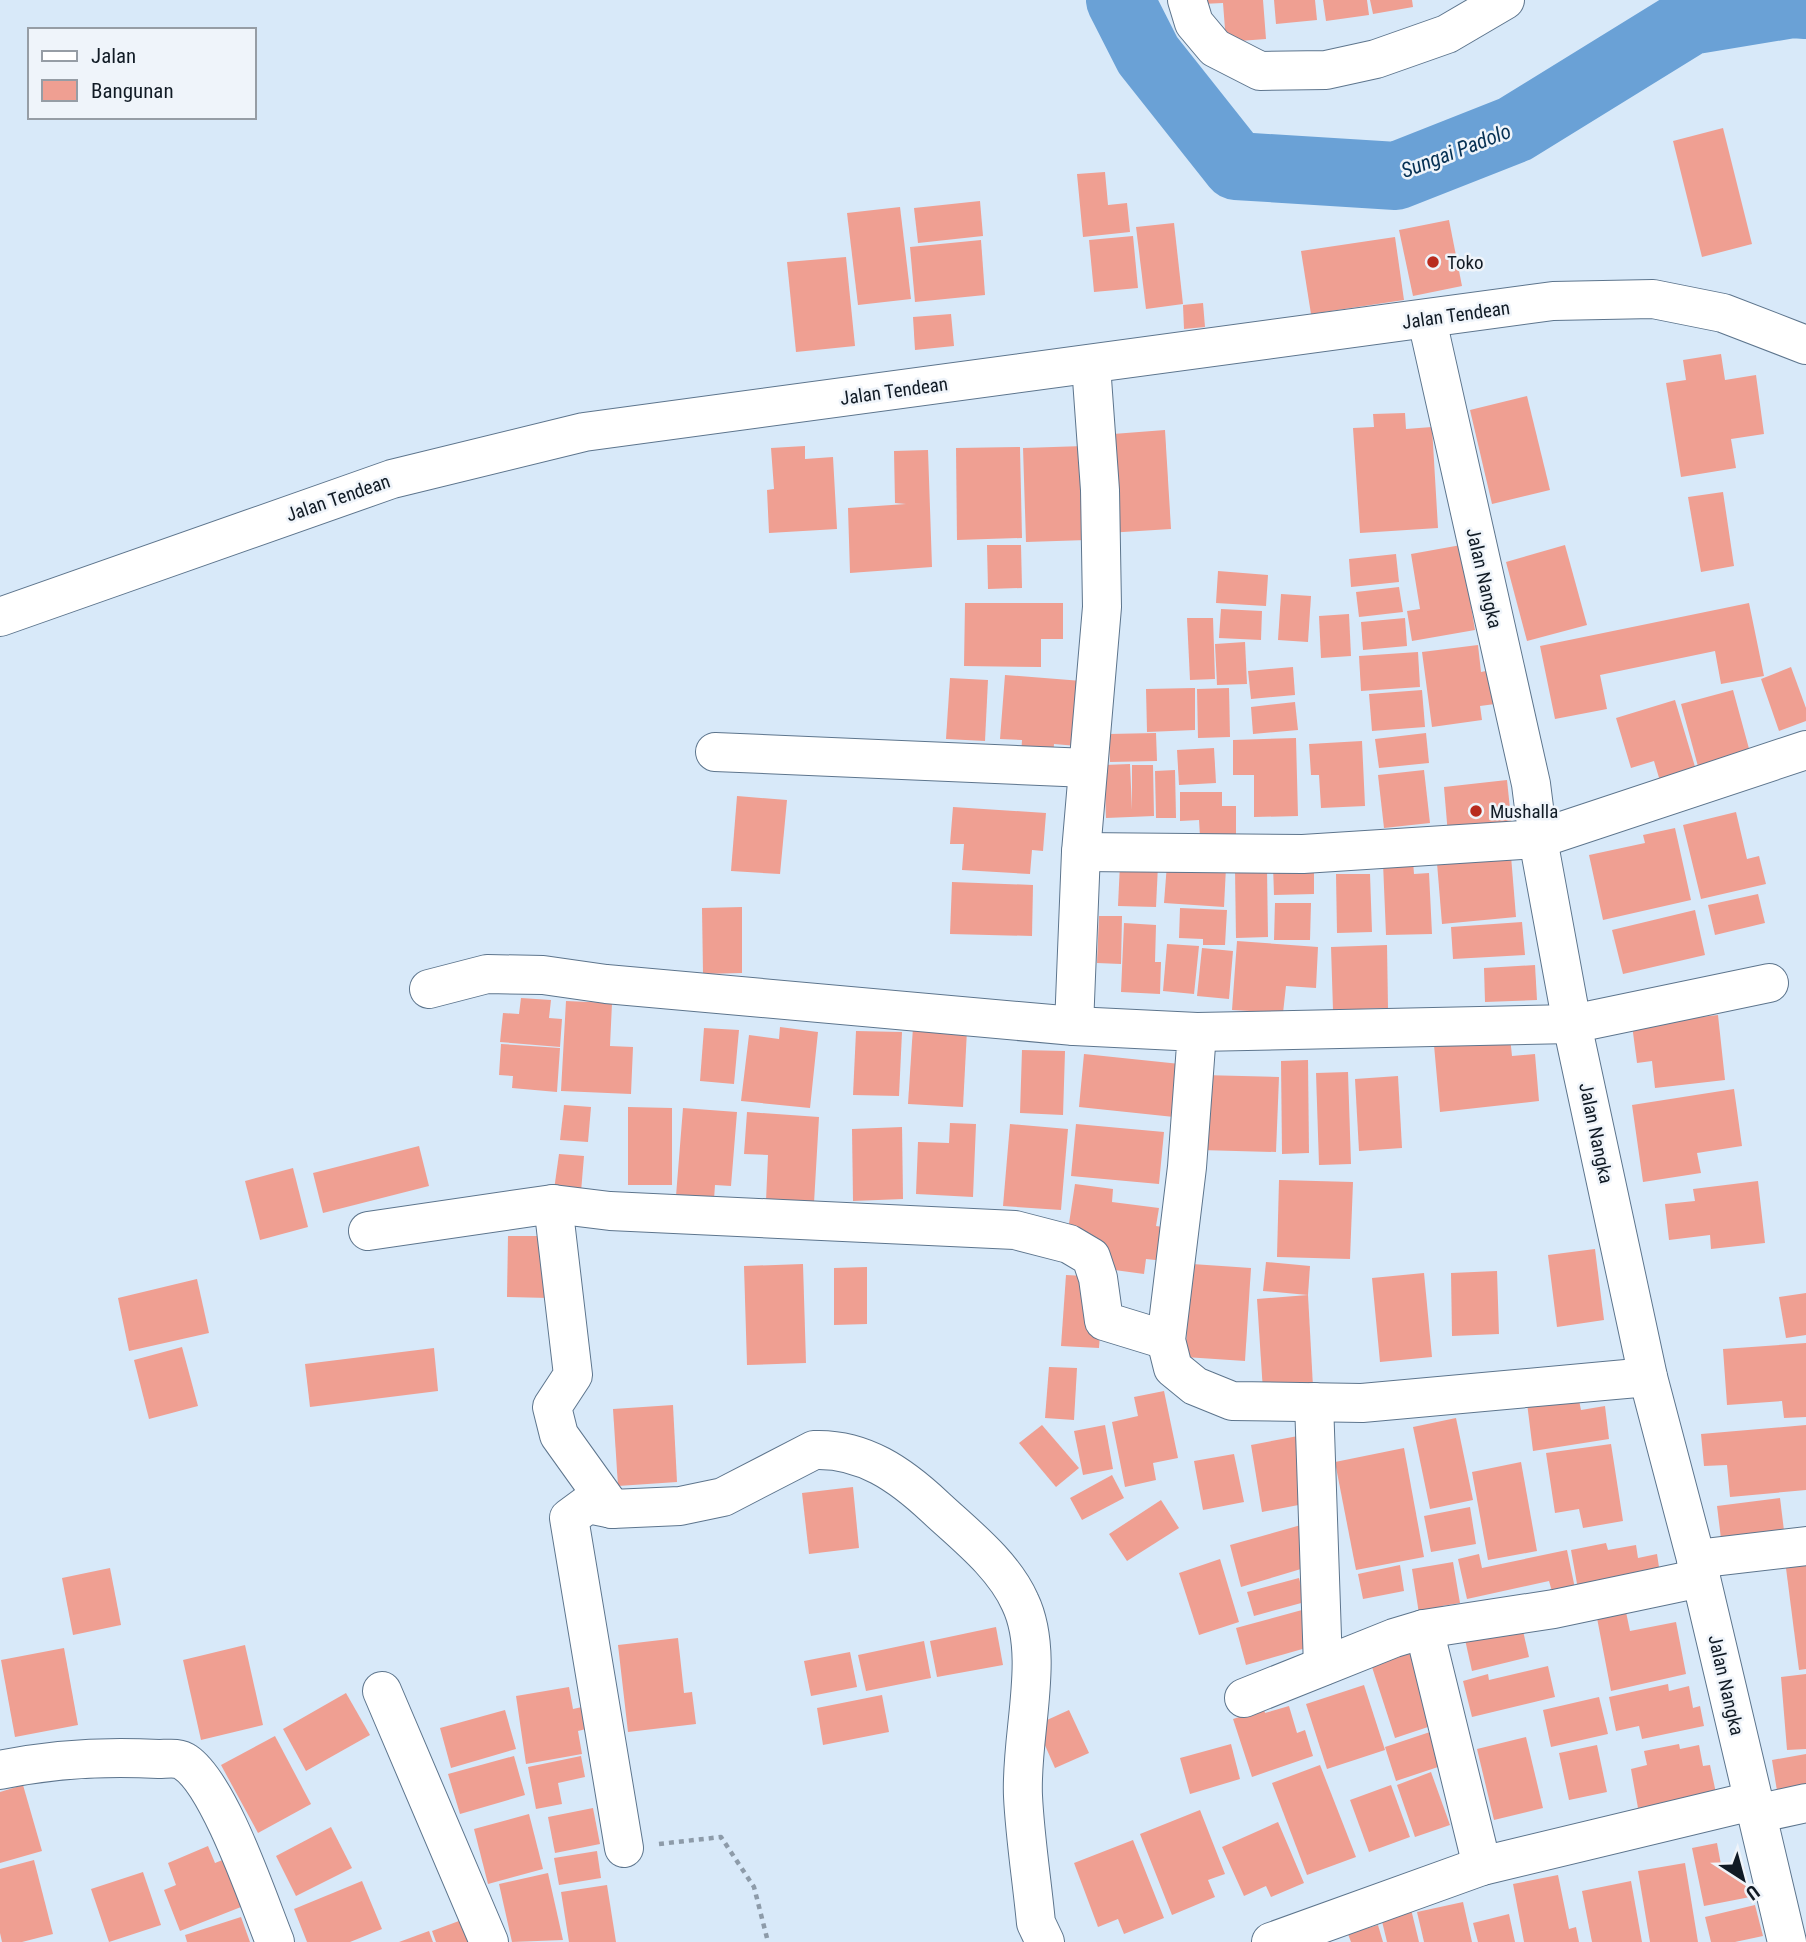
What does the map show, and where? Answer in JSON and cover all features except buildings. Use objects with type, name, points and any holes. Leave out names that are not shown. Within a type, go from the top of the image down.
[{"type":"street","points":[[1187,0],[1194,23],[1215,48],[1260,71],[1326,70],[1376,59],[1447,34],[1506,0]]},
{"type":"street","name":"Jalan Tendean","points":[[0,617],[392,479],[584,432],[1553,301],[1653,299],[1723,313],[1806,345]]},
{"type":"street","name":"Jalan Nangka","points":[[1427,320],[1531,784],[1538,839],[1572,1024],[1648,1377],[1699,1569],[1787,1942]]},
{"type":"street","points":[[1074,1026],[1081,852],[1102,607],[1100,490],[1091,365]]},
{"type":"street","points":[[1081,852],[1303,853],[1538,839],[1806,750]]},
{"type":"street","points":[[715,752],[1088,768]]},
{"type":"street","points":[[429,989],[487,974],[543,975],[606,984],[1074,1026],[1197,1032],[1572,1024],[1769,983]]},
{"type":"street","points":[[1197,1032],[1187,1167],[1166,1340],[1173,1368],[1195,1386],[1232,1401],[1362,1403],[1648,1377]]},
{"type":"street","points":[[368,1231],[553,1204],[610,1211],[1015,1230],[1069,1244],[1091,1257],[1098,1278],[1104,1321],[1166,1340]]},
{"type":"street","points":[[553,1204],[573,1376],[552,1407],[559,1435],[612,1509]]},
{"type":"street","points":[[1314,1402],[1323,1666]]},
{"type":"street","points":[[624,1848],[569,1518],[588,1504],[612,1509],[680,1506],[723,1497],[814,1450],[831,1449],[859,1455],[893,1472],[924,1496],[978,1546],[1019,1599],[1029,1624],[1032,1640],[1031,1691],[1024,1744],[1023,1796],[1036,1923],[1045,1942]]},
{"type":"street","points":[[1244,1698],[1394,1638],[1424,1629],[1554,1609],[1699,1569],[1806,1546]]},
{"type":"street","points":[[1424,1629],[1482,1866]]},
{"type":"street","points":[[382,1691],[489,1942]]},
{"type":"street","points":[[0,1770],[24,1765],[115,1757],[183,1759],[199,1774],[215,1800],[275,1942]]},
{"type":"street","points":[[1271,1942],[1482,1866],[1754,1807],[1806,1803]]},
{"type":"path","points":[[624,1848],[722,1837],[754,1887],[768,1942]]},
{"type":"waterway","name":"Sungai Padolo","points":[[1120,0],[1148,55],[1236,166],[1396,176],[1515,129],[1690,21],[1793,4],[1806,5]]},
{"type":"place","name":"Toko","points":[[1433,262]]},
{"type":"place","name":"Mushalla","points":[[1476,811]]}]
